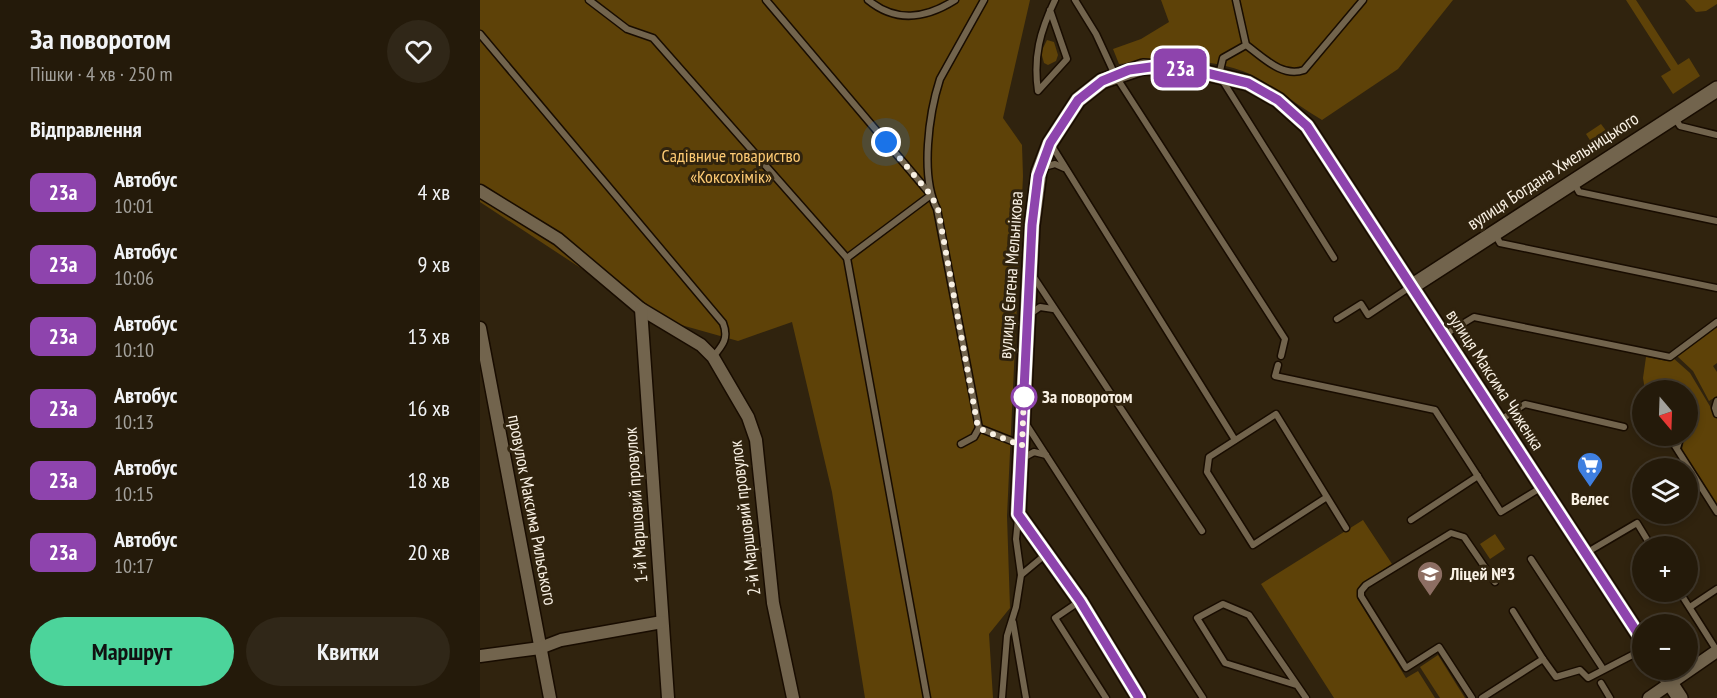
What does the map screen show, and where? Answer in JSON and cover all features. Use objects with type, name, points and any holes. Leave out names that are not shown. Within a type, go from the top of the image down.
[{"type":"street","name":"вулиця Євгена Мельнікова","points":[[1018,514],[1034,200],[1039,172],[1050,143],[1078,100],[1102,81],[1129,70],[1158,66],[1219,75],[1248,83],[1278,100],[1307,126],[1316,140]]},
{"type":"street","name":"вулиця Богдана Хмельницького","points":[[1411,287],[1717,89]]},
{"type":"street","name":"вулиця Максима Чиженка","points":[[1316,140],[1632,625]]},
{"type":"street","name":"2-й Маршовий провулок","points":[[480,191],[558,239],[641,309],[701,345],[713,357],[748,417],[756,440],[773,603],[793,698]]},
{"type":"street","name":"1-й Маршовий провулок","points":[[641,309],[668,698]]},
{"type":"street","name":"провулок Максима Рильського","points":[[480,328],[550,698]]},
{"type":"street","points":[[1018,514],[1045,555],[1080,601],[1139,698]]},
{"type":"street","points":[[480,656],[540,648],[561,640],[662,622]]},
{"type":"street","points":[[1649,698],[1717,651]]},
{"type":"street","points":[[1668,680],[1680,698]]},
{"type":"lane","points":[[589,0],[627,29],[652,38],[847,258],[927,698]]},
{"type":"lane","points":[[766,0],[931,195],[938,209],[978,428],[974,437],[961,444]]},
{"type":"lane","points":[[867,0],[893,15],[912,17],[934,11],[955,0]]},
{"type":"lane","points":[[931,195],[928,167],[932,106],[940,79],[984,0]]},
{"type":"lane","points":[[1050,10],[1067,59],[1038,91],[1035,68],[1038,42],[1050,10],[1055,0]]},
{"type":"lane","points":[[1075,0],[1096,34],[1115,75],[1285,339],[1281,356]]},
{"type":"lane","points":[[1236,0],[1246,45],[1282,71],[1294,74],[1304,70],[1363,0]]},
{"type":"lane","points":[[480,34],[723,323],[727,334],[723,345],[713,357]]},
{"type":"lane","points":[[1246,45],[1223,57],[1219,75],[1334,258]]},
{"type":"lane","points":[[1674,116],[1680,126],[1717,135]]},
{"type":"lane","points":[[1050,143],[1235,440]]},
{"type":"lane","points":[[1039,172],[1048,164],[1066,169]]},
{"type":"lane","points":[[1573,181],[1579,192],[1717,221]]},
{"type":"lane","points":[[847,258],[931,195]]},
{"type":"lane","points":[[1494,233],[1500,243],[1717,288]]},
{"type":"lane","points":[[1030,272],[1202,531]]},
{"type":"lane","points":[[1337,319],[1361,304],[1368,315],[1411,287]]},
{"type":"lane","points":[[1027,320],[1030,314],[1040,307],[1050,307],[1056,311]]},
{"type":"lane","points":[[1443,336],[1473,317],[1670,357],[1717,322]]},
{"type":"lane","points":[[1278,366],[1275,376],[1435,410],[1501,512],[1542,487]]},
{"type":"lane","points":[[1717,401],[1715,408],[1717,414]]},
{"type":"lane","points":[[1499,421],[1525,405],[1624,426]]},
{"type":"lane","points":[[1327,497],[1253,545],[1207,472],[1209,457],[1276,414],[1327,497],[1346,528]]},
{"type":"lane","points":[[1024,421],[1203,698]]},
{"type":"lane","points":[[978,428],[1022,453],[1046,456]]},
{"type":"lane","points":[[1677,448],[1717,512]]},
{"type":"lane","points":[[1411,520],[1478,476]]},
{"type":"lane","points":[[1002,698],[1002,671],[1021,575],[1016,539],[1018,514]]},
{"type":"lane","points":[[1586,554],[1637,523],[1645,536]]},
{"type":"lane","points":[[1472,698],[1439,647],[1406,668],[1360,596],[1366,585],[1451,533],[1464,537],[1495,582]]},
{"type":"lane","points":[[1021,575],[1045,555]]},
{"type":"lane","points":[[1531,559],[1603,669]]},
{"type":"lane","points":[[1689,607],[1717,589]]},
{"type":"lane","points":[[1080,601],[1055,618],[1106,698]]},
{"type":"lane","points":[[1686,602],[1717,651]]},
{"type":"lane","points":[[1296,685],[1225,663],[1197,618],[1223,604],[1249,615],[1306,698]]},
{"type":"lane","points":[[1513,611],[1556,677],[1580,670],[1588,678],[1632,655]]},
{"type":"lane","points":[[1012,619],[1026,698]]},
{"type":"lane","points":[[1482,698],[1543,659]]},
{"type":"lane","points":[[1601,682],[1610,698]]},
{"type":"green space","name":"Садівниче товариство «Коксохімік»","points":[[480,0],[1030,0],[1003,118],[1022,145],[1023,176],[1007,516],[1010,608],[989,634],[993,698],[865,698],[832,492],[792,322],[738,341],[635,312],[599,280],[480,202]]},
{"type":"green space","points":[[1161,0],[1453,0],[1398,69],[1322,120],[1261,80],[1237,69],[1187,61],[1119,64],[1113,49],[1141,39],[1169,22]]},
{"type":"green space","points":[[1626,0],[1636,0],[1678,65],[1689,58],[1700,76],[1673,94],[1661,76],[1671,70]]},
{"type":"green space","points":[[1685,0],[1717,0],[1717,4],[1706,11],[1696,12]]},
{"type":"green space","points":[[1047,40],[1054,42],[1058,55],[1056,61],[1048,65],[1044,63],[1041,52]]},
{"type":"green space","points":[[1601,124],[1613,140],[1597,151],[1586,134]]},
{"type":"green space","points":[[1717,327],[1717,363],[1713,366],[1717,372],[1717,396],[1709,401],[1693,371],[1676,355]]},
{"type":"green space","points":[[1646,357],[1667,361],[1672,357],[1690,373],[1694,380],[1643,380]]},
{"type":"green space","points":[[1698,386],[1717,418],[1717,506],[1698,476],[1698,458],[1687,458],[1682,450],[1683,446],[1698,446]]},
{"type":"green space","points":[[1363,520],[1392,564],[1360,585],[1357,598],[1406,678],[1418,671],[1435,698],[1334,698],[1261,584]]},
{"type":"green space","points":[[1495,534],[1505,549],[1490,559],[1480,544]]},
{"type":"green space","points":[[1438,655],[1465,698],[1440,698],[1420,667]]},
{"type":"bus line","name":"23а","points":[[1139,698],[1080,601],[1045,555],[1018,514],[1032,225],[1038,176],[1050,143],[1078,100],[1102,81],[1143,67],[1158,66],[1194,70],[1248,83],[1278,100],[1307,126],[1632,625]]},
{"type":"place","name":"За поворотом","points":[[1024,397]]},
{"type":"place","name":"Велес","points":[[1590,488]]},
{"type":"place","name":"Ліцей №3","points":[[1430,597]]},
{"type":"route","points":[[886,142],[931,195],[938,209],[978,428],[1022,446],[1024,394],[1024,397]]}]
